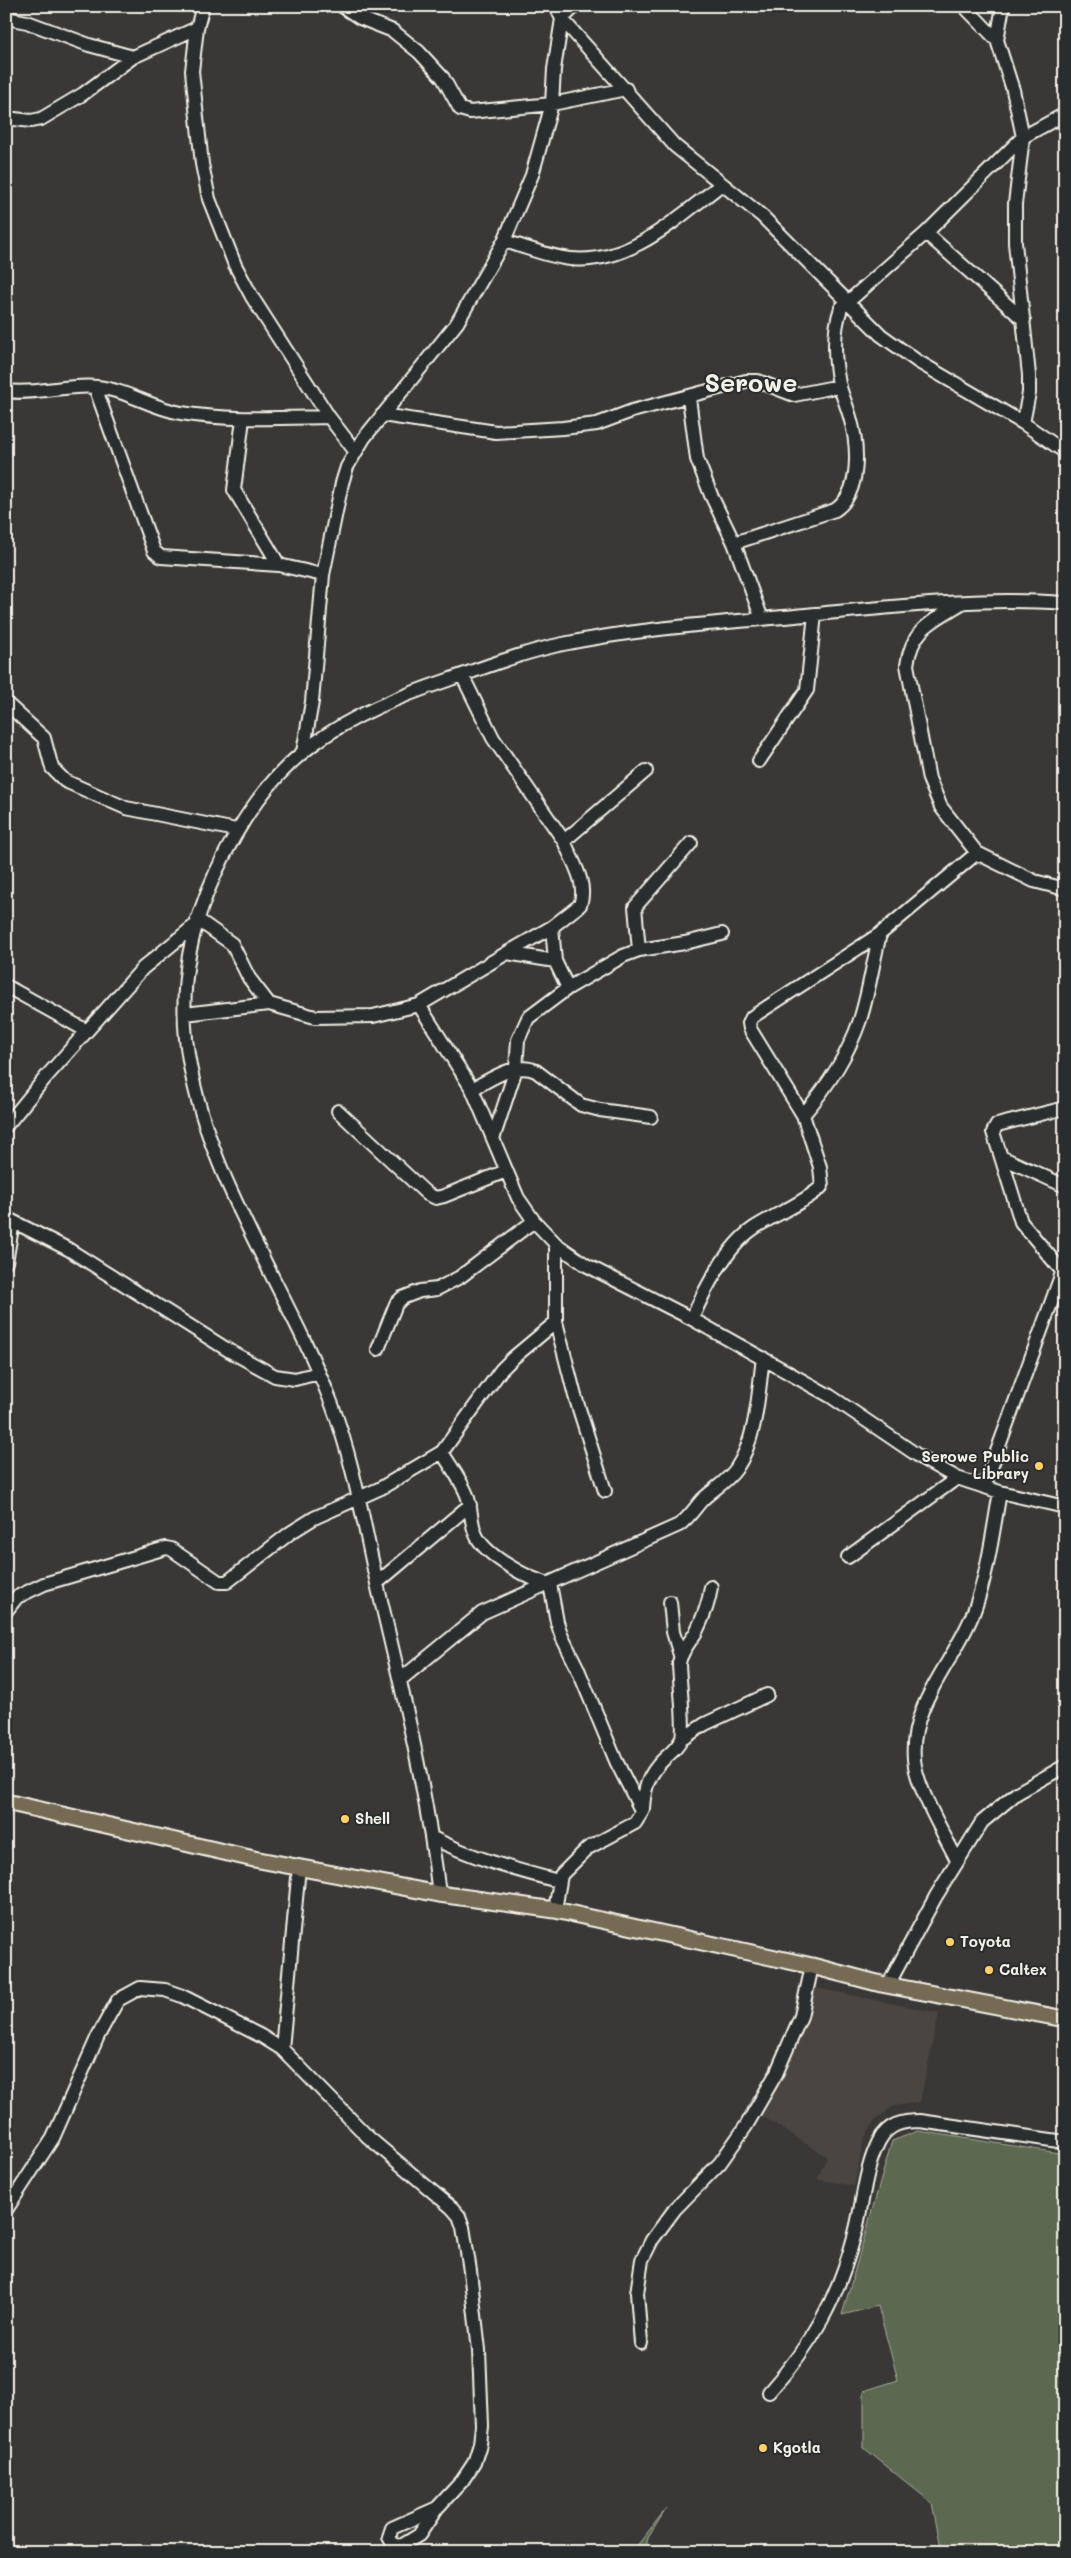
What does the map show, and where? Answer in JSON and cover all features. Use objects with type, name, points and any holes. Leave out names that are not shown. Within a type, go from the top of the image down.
[{"type":"main road","points":[[6,1802],[254,1859],[439,1894],[556,1910],[812,1966],[888,1985],[1065,2019]]},
{"type":"street","points":[[203,6],[197,28],[192,71],[202,164],[209,199],[235,266],[252,297],[329,418],[355,451]]},
{"type":"street","points":[[342,6],[360,18],[393,31],[419,52],[443,78],[460,109],[470,112],[486,112],[552,104],[626,90]]},
{"type":"street","points":[[556,6],[562,19],[675,146],[762,216],[846,301],[896,348],[1023,424],[1065,452]]},
{"type":"street","points":[[303,752],[312,702],[323,574],[342,483],[355,451],[457,323],[504,241],[532,175],[552,104],[554,69],[562,19],[575,6]]},
{"type":"street","points":[[964,6],[997,40],[1013,90],[1024,137],[1014,204],[1015,243],[1024,320],[1029,393],[1023,424]]},
{"type":"street","points":[[997,40],[1003,6]]},
{"type":"street","points":[[6,18],[27,22],[89,46],[133,57]]},
{"type":"street","points":[[6,118],[31,121],[41,119],[83,94],[133,57],[197,28]]},
{"type":"street","points":[[734,543],[835,510],[847,499],[853,479],[855,445],[850,418],[840,386],[836,351],[837,324],[841,308],[846,301],[926,233],[1024,137],[1065,114]]},
{"type":"street","points":[[504,241],[569,259],[599,258],[643,242],[722,184]]},
{"type":"street","points":[[926,233],[1024,320]]},
{"type":"street","points":[[382,415],[509,432],[597,424],[632,411],[689,398],[724,386],[753,380],[794,395],[840,386]]},
{"type":"street","points":[[6,391],[23,393],[95,387],[117,390],[164,409],[180,413],[243,419],[329,418]]},
{"type":"street","points":[[95,387],[154,551],[168,558],[279,565],[323,574]]},
{"type":"street","points":[[689,398],[697,459],[711,496],[734,543],[762,619]]},
{"type":"street","points":[[243,419],[234,490],[279,565]]},
{"type":"street","points":[[964,602],[927,625],[915,636],[909,649],[907,665],[929,779],[934,794],[977,854],[1034,881],[1065,889]]},
{"type":"street","points":[[439,1894],[433,1838],[400,1680],[344,1440],[319,1372],[218,1163],[198,1101],[186,1039],[185,1014],[189,949],[195,923],[236,830],[264,791],[303,752],[326,736],[376,708],[406,694],[565,643],[654,630],[964,602],[1065,603]]},
{"type":"street","points":[[759,761],[806,690],[815,614]]},
{"type":"street","points":[[185,1014],[216,1008],[269,1004],[315,1017],[347,1018],[373,1016],[419,1005],[576,910],[582,900],[581,881],[564,841],[493,738],[462,675]]},
{"type":"street","points":[[6,703],[44,738],[52,768],[66,781],[103,799],[144,813],[236,830]]},
{"type":"street","points":[[564,841],[646,772]]},
{"type":"street","points":[[639,950],[635,908],[691,843]]},
{"type":"street","points":[[692,1319],[703,1294],[736,1243],[752,1229],[822,1186],[820,1167],[803,1115],[750,1029],[749,1023],[752,1017],[880,934],[977,854]]},
{"type":"street","points":[[195,923],[232,944],[249,978],[269,1004]]},
{"type":"street","points":[[6,1126],[143,968],[195,923]]},
{"type":"street","points":[[552,926],[555,961],[568,988]]},
{"type":"street","points":[[494,1136],[516,1069],[518,1040],[528,1018],[568,988],[614,961],[639,950],[685,943],[722,934]]},
{"type":"street","points":[[803,1115],[827,1084],[851,1044],[860,1020],[880,934]]},
{"type":"street","points":[[507,953],[555,961]]},
{"type":"street","points":[[6,986],[87,1031]]},
{"type":"street","points":[[419,1005],[472,1089],[494,1136],[518,1198],[534,1221],[556,1244],[586,1265],[692,1319],[830,1396],[923,1459],[957,1478],[1000,1492],[1065,1507]]},
{"type":"street","points":[[472,1089],[516,1069],[528,1068],[536,1071],[582,1105],[591,1109],[651,1117]]},
{"type":"street","points":[[984,1487],[1063,1268],[1021,1222],[993,1132],[997,1125],[1065,1108]]},
{"type":"street","points":[[338,1111],[427,1194],[436,1198],[506,1171]]},
{"type":"street","points":[[1001,1157],[1065,1186]]},
{"type":"street","points":[[6,1262],[10,1220],[68,1249],[228,1350],[275,1376],[295,1379],[319,1372]]},
{"type":"street","points":[[378,1350],[396,1304],[402,1298],[420,1291],[437,1288],[460,1277],[534,1221]]},
{"type":"street","points":[[556,1244],[556,1322],[575,1396],[605,1491]]},
{"type":"street","points":[[6,1611],[17,1597],[44,1584],[166,1548],[171,1549],[219,1582],[227,1582],[290,1532],[314,1518],[406,1474],[442,1452],[501,1370],[556,1322]]},
{"type":"street","points":[[400,1680],[482,1613],[679,1526],[692,1515],[702,1500],[732,1474],[747,1445],[755,1416],[763,1358]]},
{"type":"street","points":[[442,1452],[463,1485],[470,1505],[477,1537],[488,1550],[534,1579],[550,1584]]},
{"type":"street","points":[[848,1558],[957,1478]]},
{"type":"street","points":[[957,1860],[920,1780],[914,1761],[914,1735],[920,1714],[974,1611],[987,1564],[1000,1492]]},
{"type":"street","points":[[377,1583],[470,1505]]},
{"type":"street","points":[[550,1584],[557,1622],[562,1637],[575,1662],[616,1761],[642,1812]]},
{"type":"street","points":[[680,1655],[702,1618],[711,1587]]},
{"type":"street","points":[[670,1602],[673,1632],[680,1655],[682,1739]]},
{"type":"street","points":[[556,1910],[558,1881],[561,1875],[588,1848],[635,1823],[642,1812],[644,1792],[652,1772],[674,1751],[682,1739],[705,1724],[767,1695]]},
{"type":"street","points":[[888,1985],[957,1860],[982,1822],[1017,1793],[1065,1766]]},
{"type":"street","points":[[433,1838],[450,1847],[516,1871],[558,1881]]},
{"type":"street","points":[[282,2049],[299,1867]]},
{"type":"street","points":[[641,2343],[637,2293],[642,2260],[652,2240],[675,2209],[720,2163],[746,2126],[776,2074],[801,2016],[812,1966]]},
{"type":"street","points":[[6,2210],[53,2138],[98,2036],[118,2000],[140,1988],[165,1990],[252,2031],[282,2049],[368,2137],[452,2208],[463,2227],[470,2272],[478,2350],[482,2426],[474,2463],[462,2481],[437,2508]]},
{"type":"street","points":[[769,2392],[798,2359],[826,2315],[854,2237],[871,2166],[879,2142],[889,2128],[903,2121],[920,2121],[1065,2142]]},
{"type":"shaded area","points":[[816,1988],[939,2013],[920,2102],[894,2106],[875,2120],[864,2138],[854,2186],[817,2179],[827,2157],[759,2114]]},
{"type":"green space","points":[[918,2131],[1065,2154],[1065,2552],[942,2552],[932,2503],[864,2448],[864,2391],[898,2380],[878,2306],[842,2315],[892,2141]]},
{"type":"green space","points":[[666,2509],[648,2538],[645,2552],[632,2552]]},
{"type":"place","name":"Serowe Public Library","points":[[1039,1466]]},
{"type":"place","name":"Shell","points":[[345,1819]]},
{"type":"place","name":"Toyota","points":[[950,1942]]},
{"type":"place","name":"Caltex","points":[[989,1970]]},
{"type":"place","name":"Kgotla","points":[[763,2448]]},
{"type":"district","name":"Serowe","points":[[751,383]]}]
